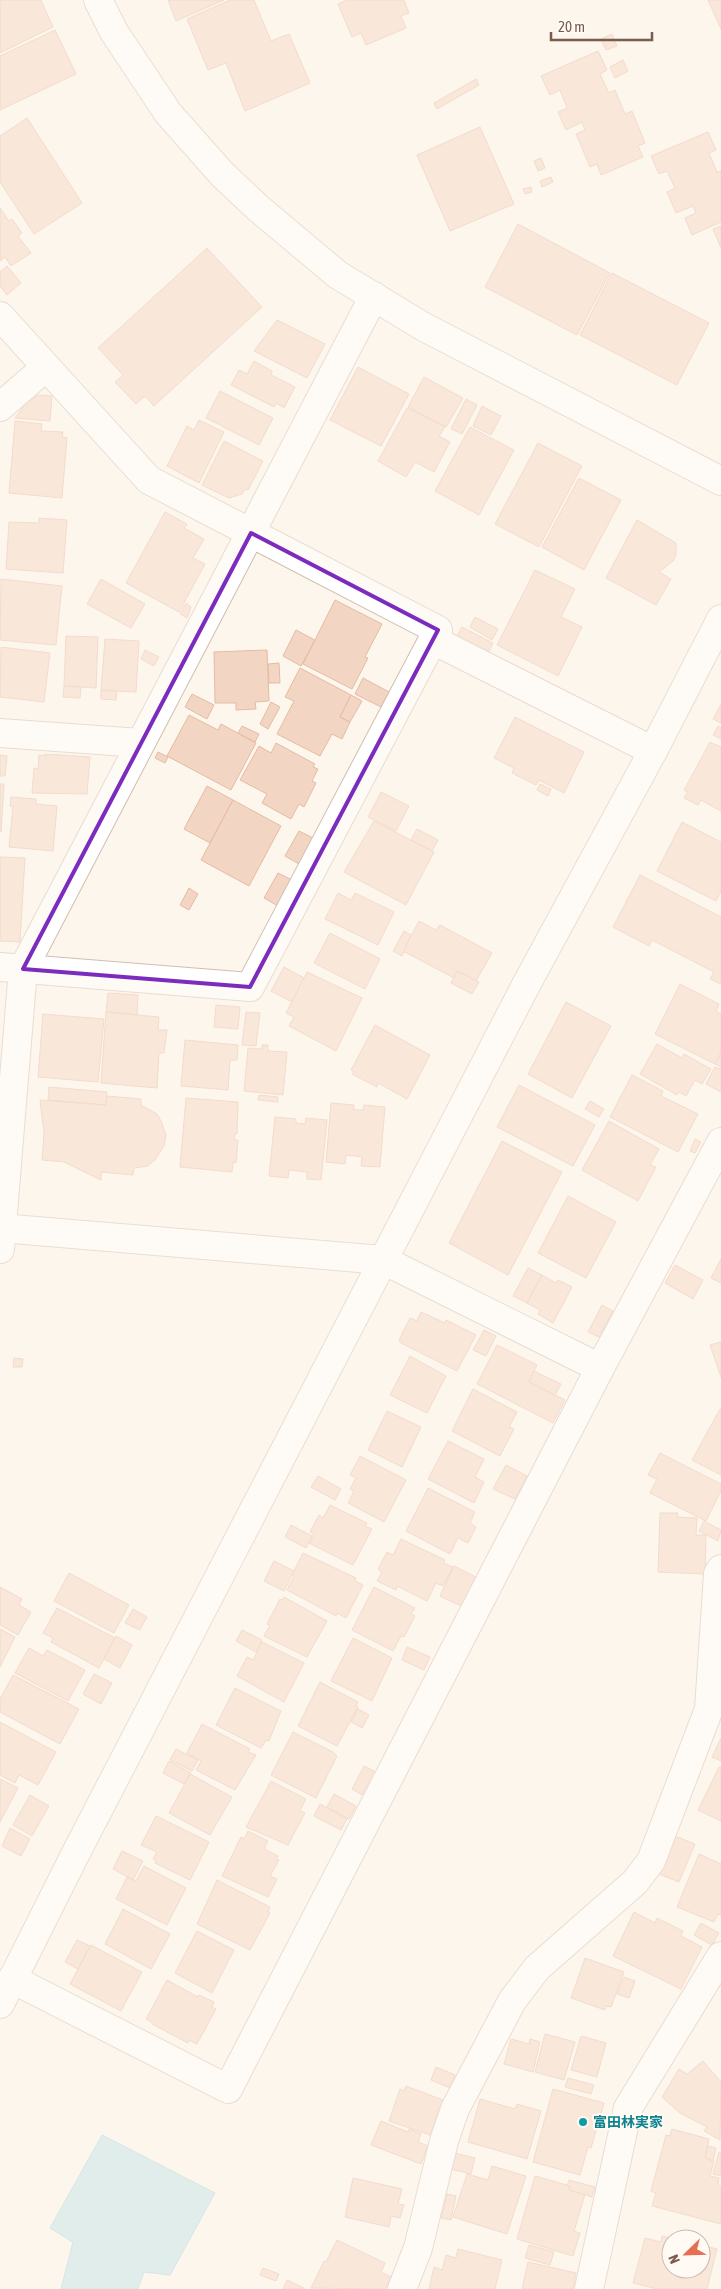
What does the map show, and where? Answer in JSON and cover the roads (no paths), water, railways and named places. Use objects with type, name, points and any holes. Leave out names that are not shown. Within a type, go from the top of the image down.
[{"type":"street","points":[[98,0],[114,32],[168,113],[222,174],[258,208],[338,274],[433,331],[721,481]]},
{"type":"street","points":[[374,296],[140,743],[11,968],[1,1235],[383,1260],[600,1368]]},
{"type":"street","points":[[0,316],[149,480],[438,630],[250,987],[11,968]]},
{"type":"street","points":[[0,407],[46,367]]},
{"type":"street","points":[[0,2004],[526,985],[653,751],[721,619]]},
{"type":"street","points":[[433,640],[653,751]]},
{"type":"street","points":[[0,733],[140,743]]},
{"type":"street","points":[[12,1979],[228,2090],[600,1368],[721,1142]]},
{"type":"street","points":[[402,2289],[418,2248],[444,2141],[455,2109],[512,2001],[537,1968],[635,1882],[651,1861],[709,1709],[718,1574],[721,1568]]},
{"type":"street","points":[[589,2289],[628,2108],[721,1956]]},
{"type":"water","points":[[102,2135],[215,2193],[170,2275],[144,2272],[138,2289],[61,2289],[73,2242],[50,2228]]},
{"type":"place","name":"富田林実家","points":[[583,2122]]}]
